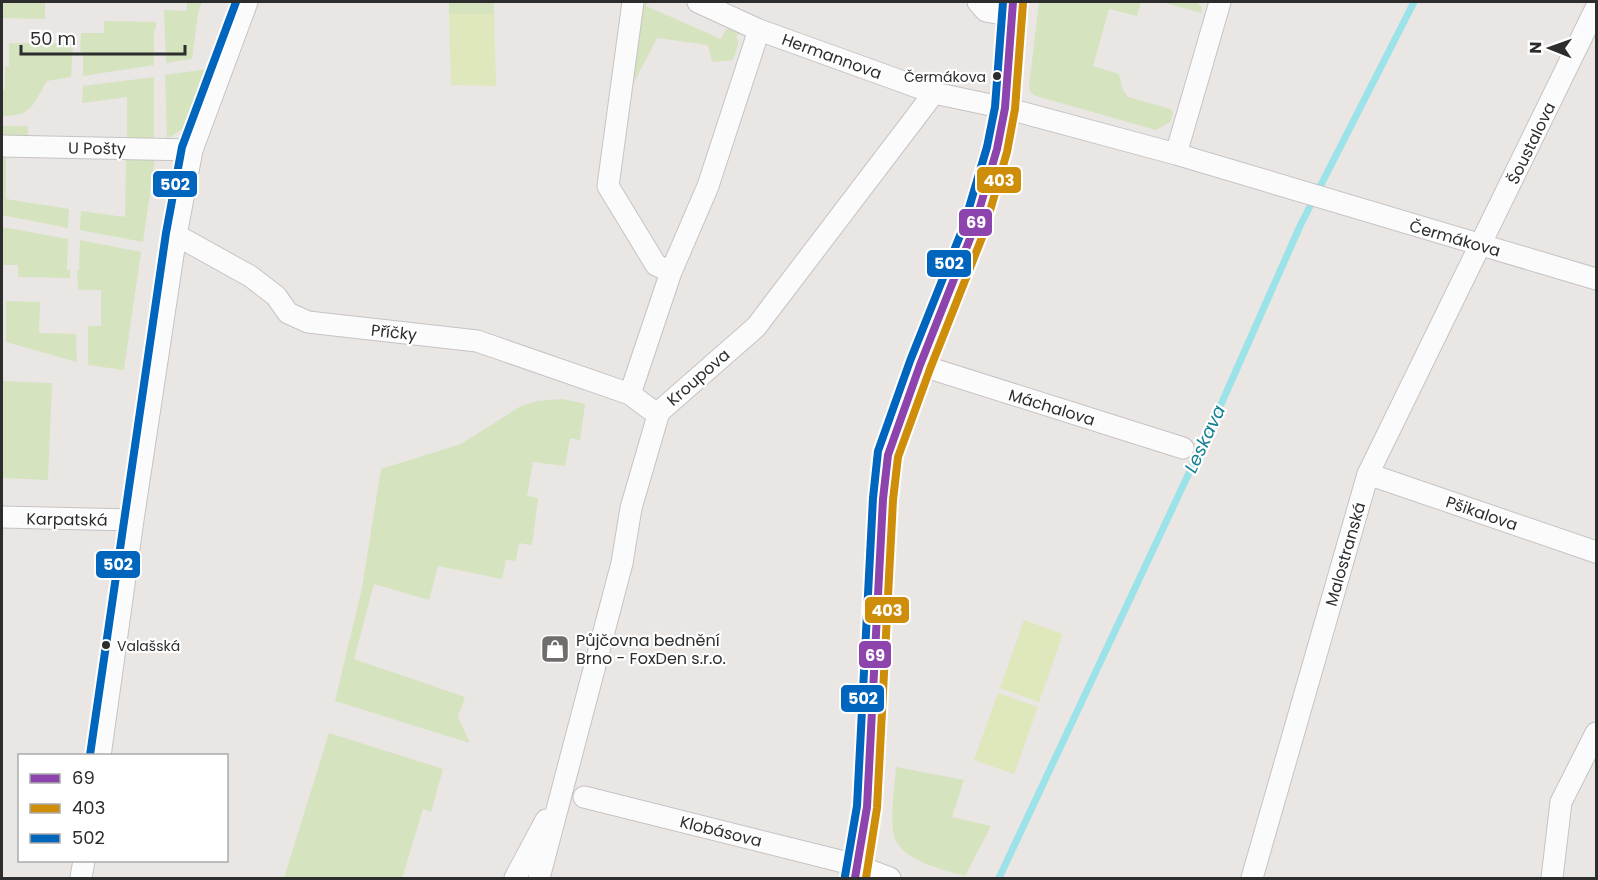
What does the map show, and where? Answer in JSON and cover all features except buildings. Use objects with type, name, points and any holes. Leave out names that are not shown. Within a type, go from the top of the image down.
[{"type":"street","points":[[99,754],[176,236],[192,150],[246,2]]},
{"type":"street","points":[[633,2],[608,186],[656,265],[671,272]]},
{"type":"street","name":"Hermannova","points":[[698,2],[759,30],[934,93],[1005,108]]},
{"type":"street","points":[[857,872],[867,807],[883,499],[888,455],[920,365],[973,231],[997,149],[1005,108],[1013,9],[986,11],[978,2]]},
{"type":"street","points":[[1176,154],[1220,2]]},
{"type":"street","name":"Šoustalova","points":[[1481,246],[1596,8]]},
{"type":"street","points":[[630,394],[671,272],[708,186],[759,30]]},
{"type":"street","name":"Kroupova","points":[[539,879],[622,563],[631,508],[659,412],[756,327],[934,93]]},
{"type":"street","name":"Čermákova","points":[[1005,108],[1176,154],[1330,202],[1596,279]]},
{"type":"street","name":"U Pošty","points":[[2,146],[192,150]]},
{"type":"street","name":"Příčky","points":[[176,236],[250,276],[276,296],[288,313],[308,322],[477,341],[630,394],[650,409],[659,412]]},
{"type":"street","name":"Malostranská","points":[[1252,879],[1368,474],[1481,246]]},
{"type":"street","name":"Máchalova","points":[[920,365],[1184,448]]},
{"type":"street","name":"Pšikalova","points":[[1368,474],[1596,552]]},
{"type":"street","name":"Karpatská","points":[[2,518],[133,520]]},
{"type":"street","points":[[1552,879],[1561,802],[1596,733]]},
{"type":"street","name":"Kroupova","points":[[515,879],[561,790]]},
{"type":"street","name":"Klobásova","points":[[584,797],[890,879]]},
{"type":"street","points":[[81,879],[84,862]]},
{"type":"green space","points":[[2,2],[45,2],[45,19],[2,18]]},
{"type":"green space","points":[[187,2],[202,2],[198,13],[192,59],[166,63],[164,10],[187,11]]},
{"type":"green space","points":[[449,2],[494,2],[494,14],[449,14]]},
{"type":"green space","points":[[641,2],[648,2],[646,6],[721,39],[728,26],[740,33],[736,37],[739,42],[733,60],[712,62],[708,45],[657,38],[628,94]]},
{"type":"green space","points":[[1039,2],[1141,2],[1137,16],[1109,9],[1093,66],[1119,74],[1123,90],[1128,97],[1171,109],[1173,113],[1170,122],[1156,130],[1031,93],[1029,87]]},
{"type":"green space","points":[[1161,2],[1196,2],[1201,6],[1202,13]]},
{"type":"green space","points":[[449,14],[494,14],[496,86],[451,85]]},
{"type":"green space","points":[[104,21],[156,22],[154,65],[83,76],[83,52],[80,51],[81,33],[104,33]]},
{"type":"green space","points":[[9,43],[73,44],[71,77],[47,81],[30,108],[20,114],[2,116],[2,90],[5,89],[5,67],[9,66]]},
{"type":"green space","points":[[208,69],[195,110],[177,133],[167,138],[165,75]]},
{"type":"green space","points":[[154,77],[154,139],[127,139],[127,97],[82,103],[83,86]]},
{"type":"green space","points":[[2,126],[28,126],[28,136],[2,136]]},
{"type":"green space","points":[[2,156],[6,156],[6,199],[69,209],[68,228],[2,215]]},
{"type":"green space","points":[[126,158],[155,158],[143,242],[80,230],[81,211],[125,217]]},
{"type":"green space","points":[[2,227],[68,239],[67,270],[70,270],[70,278],[18,277],[18,265],[2,265]]},
{"type":"green space","points":[[80,240],[141,252],[124,370],[88,365],[88,326],[101,326],[101,290],[78,290]]},
{"type":"green space","points":[[6,301],[40,302],[39,333],[76,334],[77,362],[6,342]]},
{"type":"green space","points":[[2,381],[52,383],[48,480],[2,478]]},
{"type":"green space","points":[[563,399],[585,404],[580,440],[570,438],[565,466],[533,462],[527,496],[538,498],[532,545],[519,543],[516,561],[506,560],[502,579],[438,566],[429,600],[374,584],[354,659],[465,697],[458,717],[470,743],[335,701],[362,588],[381,469],[461,444],[521,406],[537,401]]},
{"type":"green space","points":[[1024,620],[1063,634],[1039,702],[1000,688]]},
{"type":"green space","points":[[998,693],[1038,707],[1014,774],[974,760]]},
{"type":"green space","points":[[329,733],[443,769],[431,812],[423,809],[402,878],[284,878]]},
{"type":"green space","points":[[896,767],[964,780],[952,817],[991,826],[965,876],[917,860],[901,848],[896,841],[892,816]]},
{"type":"waterway","name":"Leskava","points":[[999,878],[1219,409],[1300,226],[1414,2]]},
{"type":"transit line","name":"502","points":[[90,754],[166,233],[182,147],[236,2]]},
{"type":"transit line","name":"502","points":[[845,876],[857,806],[873,498],[878,451],[910,361],[963,228],[987,147],[995,107],[1003,2]]},
{"type":"transit line","name":"69","points":[[855,878],[867,807],[883,499],[888,455],[920,365],[973,231],[997,149],[1005,108],[1013,2]]},
{"type":"transit line","name":"403","points":[[866,878],[877,808],[893,500],[898,457],[983,235],[1007,152],[1015,109],[1023,3]]},
{"type":"place","name":"Čermákova","points":[[997,76]]},
{"type":"place","name":"Valašská","points":[[106,645]]},
{"type":"place","name":"Půjčovna bednění Brno - FoxDen s.r.o.","points":[[555,649]]}]
